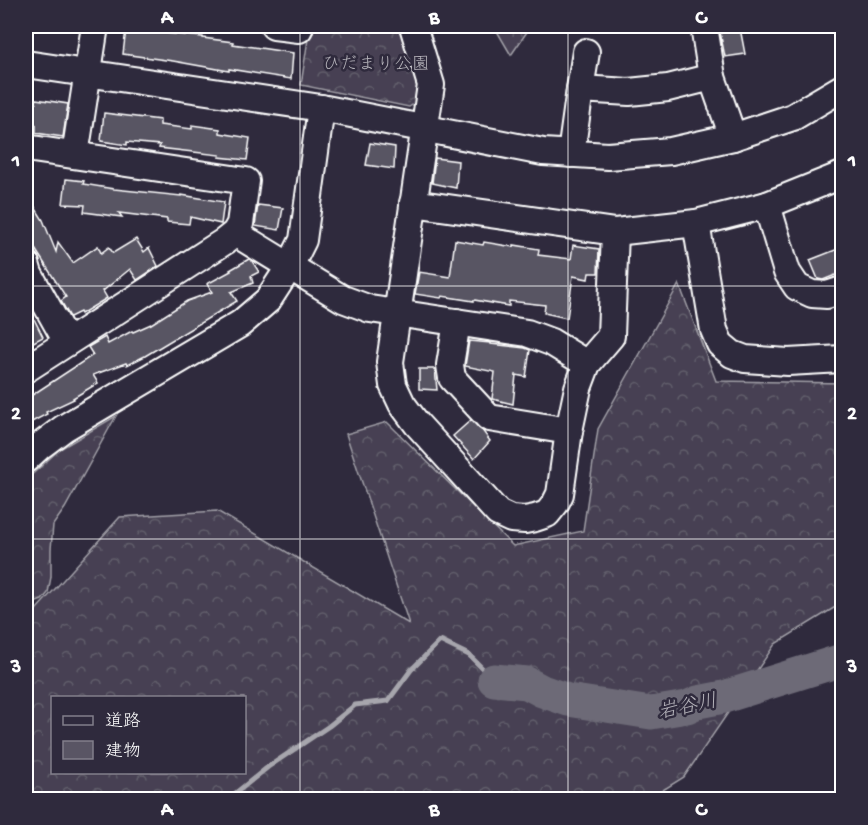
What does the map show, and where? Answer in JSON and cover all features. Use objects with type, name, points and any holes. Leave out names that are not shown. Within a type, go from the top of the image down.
[{"type":"street","points":[[75,155],[95,26]]},
{"type":"street","points":[[274,26],[299,29],[300,26]]},
{"type":"street","points":[[413,26],[431,85],[390,362],[393,385],[402,404],[417,424],[498,513],[511,519],[525,520],[547,514],[560,494],[568,431],[578,388],[587,364],[611,336],[615,231]]},
{"type":"street","points":[[704,26],[712,77],[733,137]]},
{"type":"street","points":[[571,154],[586,52]]},
{"type":"street","points":[[26,64],[321,108],[543,152],[608,156],[671,151],[733,137],[793,117],[843,88]]},
{"type":"street","points":[[580,89],[629,92],[668,88],[712,77]]},
{"type":"street","points":[[26,459],[64,428],[240,324],[268,300],[290,266],[303,240],[321,108]]},
{"type":"street","points":[[26,148],[246,181],[240,224],[235,233],[26,369]]},
{"type":"street","points":[[413,203],[615,231],[696,223],[767,205],[843,175]]},
{"type":"street","points":[[767,205],[787,273],[797,287],[812,294],[827,296],[843,290]]},
{"type":"street","points":[[696,223],[714,330],[720,344],[732,354],[745,359],[789,362],[843,359]]},
{"type":"street","points":[[235,233],[343,299],[370,309],[527,333],[551,342],[587,364]]},
{"type":"street","points":[[26,264],[29,274],[67,342]]},
{"type":"street","points":[[457,322],[450,365],[452,378],[489,417],[568,431]]},
{"type":"green space","name":"ひだまり公園","points":[[310,26],[402,26],[418,73],[418,101],[409,107],[301,85]]},
{"type":"green space","points":[[494,26],[531,26],[511,55]]},
{"type":"green space","points":[[679,284],[716,381],[842,383],[842,603],[775,644],[684,777],[647,800],[26,799],[26,621],[120,517],[217,511],[409,624],[346,434],[387,422],[513,546],[583,531],[598,429]]},
{"type":"green space","points":[[116,416],[65,508],[53,525],[51,577],[48,593],[42,600],[26,606],[26,480],[60,449]]},
{"type":"building","points":[[740,28],[745,54],[725,57],[720,32]]},
{"type":"building","points":[[126,29],[203,37],[293,53],[291,79],[123,54]]},
{"type":"building","points":[[36,99],[68,104],[63,137],[36,133],[36,125],[26,123],[26,102],[36,103]]},
{"type":"building","points":[[104,113],[160,120],[160,125],[192,129],[192,125],[220,129],[220,133],[250,138],[247,160],[159,148],[160,145],[127,142],[127,145],[101,141]]},
{"type":"building","points":[[370,143],[395,147],[394,169],[366,165]]},
{"type":"building","points":[[435,158],[458,161],[456,188],[432,183]]},
{"type":"building","points":[[66,179],[114,189],[181,195],[224,202],[221,224],[190,217],[189,224],[119,213],[122,217],[84,212],[85,205],[63,204]]},
{"type":"building","points":[[26,193],[43,220],[56,252],[58,242],[73,263],[98,246],[101,253],[109,247],[113,253],[136,239],[144,252],[149,248],[158,266],[137,280],[130,269],[103,291],[107,298],[81,314],[80,312],[70,317],[61,301],[66,297],[26,231]]},
{"type":"building","points":[[258,205],[283,208],[279,230],[255,226]]},
{"type":"building","points":[[455,240],[483,245],[484,242],[539,249],[538,255],[571,259],[573,245],[599,249],[598,273],[589,273],[588,279],[573,276],[567,318],[544,313],[545,305],[509,301],[509,306],[415,294],[419,272],[450,277]]},
{"type":"building","points":[[843,247],[843,272],[823,280],[818,279],[810,260]]},
{"type":"building","points":[[249,259],[259,272],[251,276],[253,283],[231,292],[237,301],[145,356],[127,365],[126,363],[93,375],[98,383],[26,425],[26,399],[93,355],[88,347],[105,337],[108,344],[151,324],[187,301],[212,292],[207,284]]},
{"type":"building","points":[[26,303],[43,337],[26,346]]},
{"type":"building","points":[[469,341],[530,350],[526,377],[516,375],[513,404],[492,399],[495,372],[465,366]]},
{"type":"building","points":[[419,369],[435,369],[437,390],[419,389]]},
{"type":"building","points":[[471,420],[490,441],[474,459],[453,436]]},
{"type":"waterway","points":[[227,800],[268,767],[329,726],[355,705],[388,701],[411,670],[440,641],[469,655],[494,680]]},
{"type":"waterway","name":"岩谷川","points":[[494,680],[527,683],[568,700],[651,713],[687,707],[698,702],[724,697],[842,660]]}]
